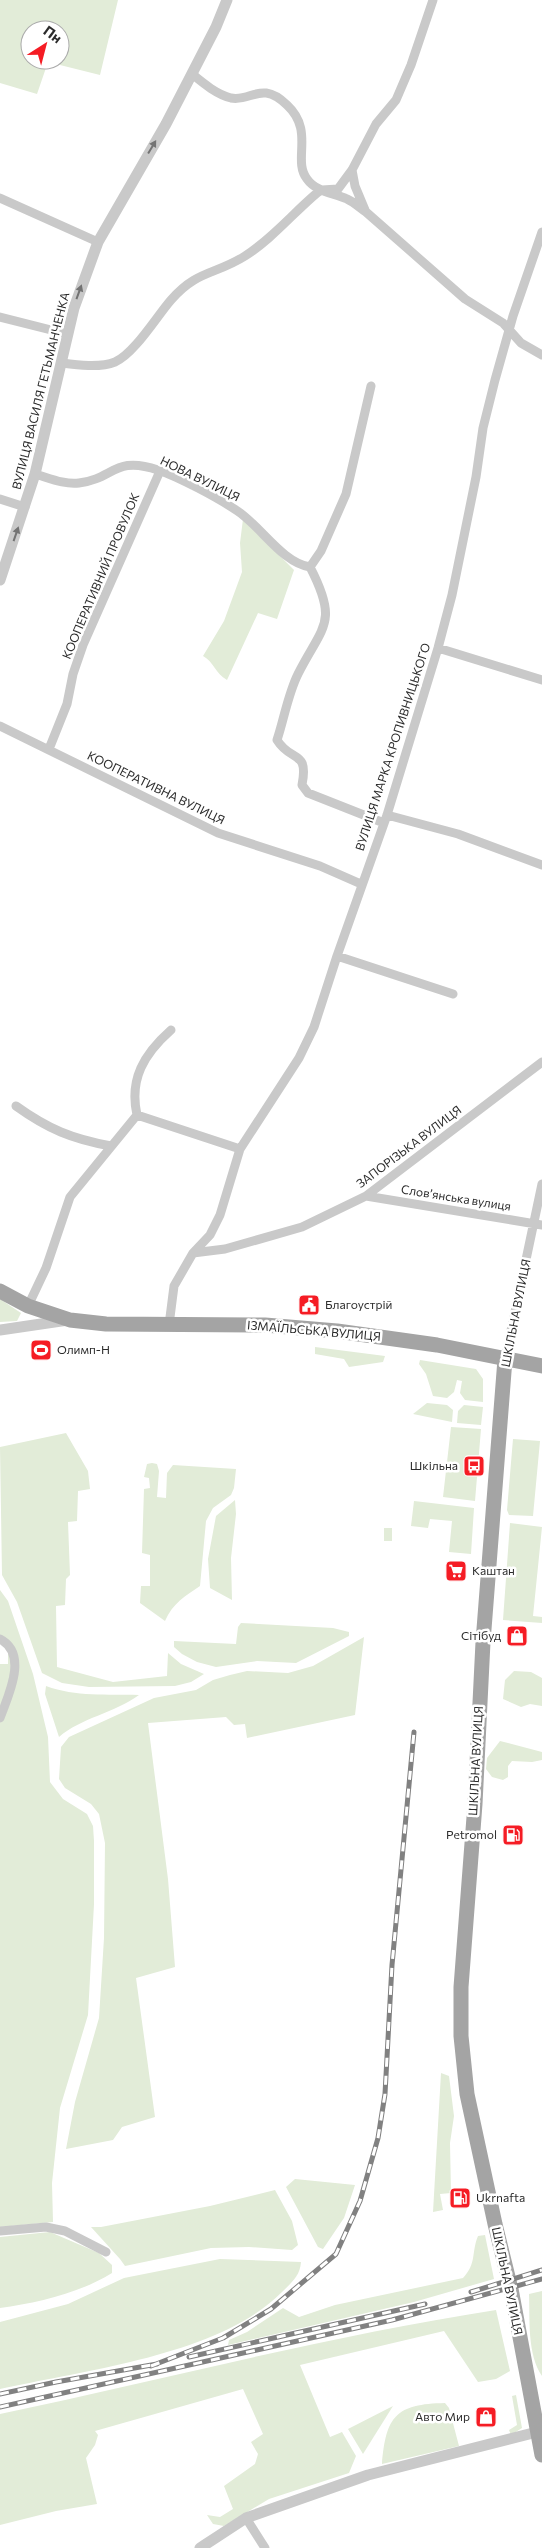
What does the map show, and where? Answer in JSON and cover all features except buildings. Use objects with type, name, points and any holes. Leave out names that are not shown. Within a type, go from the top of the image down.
[{"type":"main road","name":"ІЗМАЇЛЬСЬКА ВУЛИЦЯ","points":[[0,1291],[28,1306],[70,1320],[106,1324],[265,1325],[337,1331],[437,1344],[542,1366]]},
{"type":"main road","name":"ШКІЛЬНА ВУЛИЦЯ","points":[[505,1359],[482,1642],[462,1987],[461,2036],[467,2094],[494,2224],[511,2289],[540,2431],[542,2455]]},
{"type":"street","name":"ВУЛИЦЯ ВАСИЛЯ ГЕТЬМАНЧЕНКА","points":[[0,580],[35,474],[74,308],[98,242],[192,74],[216,27],[226,0]]},
{"type":"street","points":[[62,363],[92,364],[115,362],[128,352],[185,284],[200,275],[245,256],[268,240],[303,205],[322,190],[338,189],[352,170],[376,124],[396,100],[411,65],[432,0]]},
{"type":"street","points":[[192,74],[218,93],[232,98],[261,92],[276,96],[288,105],[301,123],[302,169],[312,185],[348,199],[366,212],[465,299],[511,329],[521,343],[542,355]]},
{"type":"street","points":[[352,170],[366,212]]},
{"type":"street","points":[[0,198],[98,242]]},
{"type":"street","name":"ВУЛИЦЯ МАРКА КРОПИВНИЦЬКОГО","points":[[169,1324],[174,1286],[193,1253],[210,1235],[220,1215],[240,1149],[300,1058],[314,1027],[361,884],[386,819],[438,648],[465,536],[483,428],[513,316],[542,232]]},
{"type":"street","points":[[0,317],[67,334]]},
{"type":"street","points":[[371,386],[346,494],[321,551],[310,567],[324,603],[325,625],[298,675],[277,740],[281,747],[300,759],[304,764],[306,769],[302,785],[308,793],[386,819],[458,834],[542,865]]},
{"type":"street","name":"НОВА ВУЛИЦЯ","points":[[35,474],[64,483],[77,484],[88,482],[117,467],[129,465],[160,471],[236,509],[289,559],[299,566],[310,567]]},
{"type":"street","name":"КООПЕРАТИВНИЙ ПРОВУЛОК","points":[[49,748],[67,704],[73,674],[83,645],[160,471]]},
{"type":"street","points":[[0,499],[25,507]]},
{"type":"street","points":[[438,648],[542,680]]},
{"type":"street","name":"КООПЕРАТИВНА ВУЛИЦЯ","points":[[0,726],[49,748],[218,834],[320,866],[361,884]]},
{"type":"street","points":[[337,956],[453,994]]},
{"type":"street","points":[[28,1306],[46,1268],[70,1197],[136,1115],[134,1102],[136,1074],[144,1058],[171,1030]]},
{"type":"street","name":"ЗАПОРІЗЬКА ВУЛИЦЯ","points":[[193,1253],[226,1249],[302,1227],[366,1196],[542,1062]]},
{"type":"street","points":[[16,1106],[40,1123],[70,1137],[111,1146]]},
{"type":"street","points":[[136,1115],[240,1149]]},
{"type":"street","name":"ШКІЛЬНА ВУЛИЦЯ","points":[[505,1359],[538,1224],[542,1184]]},
{"type":"street","name":"Словʼянська вулиця","points":[[366,1196],[538,1224]]},
{"type":"street","points":[[0,1330],[70,1320]]},
{"type":"street","points":[[0,1639],[4,1641],[15,1660],[13,1679],[0,1718]]},
{"type":"street","points":[[0,2231],[46,2226],[64,2231],[106,2252]]},
{"type":"street","points":[[200,2548],[246,2518],[368,2475],[540,2431]]},
{"type":"street","points":[[246,2518],[265,2548]]},
{"type":"green space","points":[[0,0],[118,0],[100,75],[70,68],[70,20],[20,20],[20,70],[45,70],[37,94],[0,83]]},
{"type":"green space","points":[[243,519],[294,570],[277,619],[258,613],[227,680],[203,656],[224,621],[242,572],[240,543]]},
{"type":"green space","points":[[0,1299],[21,1313],[17,1321],[0,1322]]},
{"type":"green space","points":[[315,1347],[385,1356],[383,1362],[349,1367],[344,1359],[315,1354]]},
{"type":"green space","points":[[420,1360],[476,1369],[483,1379],[483,1402],[465,1400],[460,1393],[462,1381],[457,1380],[454,1392],[447,1398],[433,1396],[426,1374],[419,1364]]},
{"type":"green space","points":[[427,1403],[447,1405],[453,1410],[452,1422],[413,1414]]},
{"type":"green space","points":[[464,1405],[483,1407],[481,1425],[457,1423],[458,1411]]},
{"type":"green space","points":[[451,1427],[481,1429],[475,1501],[443,1497]]},
{"type":"green space","points":[[66,1433],[88,1471],[90,1489],[78,1491],[77,1521],[68,1522],[70,1575],[66,1579],[65,1605],[56,1606],[57,1667],[113,1682],[167,1676],[168,1653],[181,1664],[204,1674],[191,1682],[175,1686],[89,1687],[62,1683],[42,1673],[17,1602],[2,1575],[0,1447]]},
{"type":"green space","points":[[513,1439],[540,1441],[533,1516],[509,1515],[507,1510]]},
{"type":"green space","points":[[147,1464],[157,1464],[159,1471],[157,1497],[166,1498],[167,1473],[173,1465],[236,1469],[234,1488],[231,1495],[213,1508],[206,1521],[200,1586],[176,1605],[165,1621],[140,1603],[141,1586],[150,1586],[150,1555],[142,1553],[144,1489],[150,1488],[149,1478],[144,1477]]},
{"type":"green space","points":[[235,1500],[236,1514],[231,1558],[232,1600],[210,1588],[208,1559],[216,1516]]},
{"type":"green space","points":[[414,1501],[474,1508],[471,1554],[449,1552],[452,1521],[430,1519],[428,1528],[411,1526]]},
{"type":"green space","points":[[510,1523],[542,1527],[533,1616],[542,1617],[542,1623],[503,1620]]},
{"type":"green space","points":[[384,1528],[392,1528],[392,1541],[384,1541]]},
{"type":"green space","points":[[0,1590],[8,1601],[33,1674],[48,1737],[50,1782],[63,1799],[87,1814],[93,1826],[94,1904],[88,2015],[60,2108],[52,2183],[53,2222],[0,2227],[0,1664],[8,1664],[8,1650],[0,1636]]},
{"type":"green space","points":[[241,1623],[333,1628],[349,1632],[349,1636],[296,1663],[257,1661],[216,1667],[197,1662],[174,1647],[174,1641],[236,1644],[238,1627]]},
{"type":"green space","points":[[364,1637],[355,1715],[247,1738],[245,1724],[234,1725],[226,1717],[148,1723],[168,1879],[175,1967],[136,1978],[155,2117],[122,2127],[113,2140],[66,2149],[75,2102],[99,2018],[104,1938],[105,1843],[99,1814],[91,1804],[65,1788],[59,1779],[61,1747],[69,1737],[154,1698],[196,1690],[213,1680],[247,1671],[288,1673],[313,1666]]},
{"type":"green space","points":[[514,1671],[531,1672],[542,1678],[542,1706],[530,1704],[521,1707],[503,1699],[505,1680]]},
{"type":"green space","points":[[46,1686],[69,1692],[103,1695],[139,1695],[77,1725],[59,1737],[45,1694]]},
{"type":"green space","points":[[500,1741],[542,1752],[542,1760],[532,1762],[512,1761],[508,1766],[508,1777],[503,1780],[492,1777],[486,1769],[487,1758]]},
{"type":"green space","points":[[441,2073],[449,2076],[454,2116],[450,2143],[451,2193],[440,2194],[443,2210],[433,2212]]},
{"type":"green space","points":[[295,2179],[355,2185],[344,2218],[323,2249],[318,2247],[286,2187]]},
{"type":"green space","points":[[275,2190],[292,2221],[298,2245],[292,2250],[249,2247],[211,2248],[125,2266],[91,2227],[101,2227],[210,2206]]},
{"type":"green space","points":[[50,2232],[99,2253],[112,2265],[112,2273],[72,2292],[0,2308],[0,2237]]},
{"type":"green space","points":[[485,2235],[494,2279],[414,2302],[228,2345],[229,2340],[247,2332],[283,2308],[299,2317],[335,2305],[463,2278],[472,2263],[478,2236]]},
{"type":"green space","points":[[220,2259],[301,2262],[297,2275],[282,2292],[256,2313],[224,2331],[150,2357],[0,2389],[0,2322],[68,2304],[124,2278]]},
{"type":"green space","points":[[542,2291],[542,2376],[537,2367],[532,2347],[529,2294]]},
{"type":"green space","points":[[496,2310],[510,2371],[496,2379],[478,2382],[444,2331],[300,2365],[330,2437],[342,2432],[356,2456],[349,2473],[269,2499],[224,2526],[213,2524],[207,2515],[220,2517],[233,2509],[224,2486],[255,2464],[258,2454],[251,2442],[263,2434],[243,2389],[95,2431],[98,2435],[95,2445],[86,2458],[97,2504],[56,2511],[0,2525],[0,2414],[371,2332]]},
{"type":"green space","points":[[516,2395],[522,2428],[511,2435],[509,2430],[517,2425],[512,2396]]},
{"type":"green space","points":[[445,2403],[449,2408],[459,2446],[382,2464],[387,2434],[397,2416],[415,2406]]},
{"type":"green space","points":[[393,2406],[363,2454],[348,2429]]},
{"type":"railway","points":[[151,2366],[223,2338],[271,2309],[336,2254],[360,2201],[378,2138],[385,2094],[392,1965],[414,1732]]},
{"type":"railway","points":[[471,2292],[542,2270]]},
{"type":"railway","points":[[0,2407],[392,2320],[542,2279]]},
{"type":"railway","points":[[189,2357],[425,2304]]},
{"type":"railway","points":[[0,2394],[157,2364]]},
{"type":"place","name":"Благоустрій","points":[[309,1305]]},
{"type":"place","name":"Олимп-Н","points":[[41,1350]]},
{"type":"place","name":"Шкільна","points":[[474,1466]]},
{"type":"place","name":"Каштан","points":[[456,1571]]},
{"type":"place","name":"Сітібуд","points":[[517,1636]]},
{"type":"place","name":"Petromol","points":[[513,1835]]},
{"type":"place","name":"Ukrnafta","points":[[460,2198]]},
{"type":"place","name":"Авто Мир","points":[[486,2417]]}]
